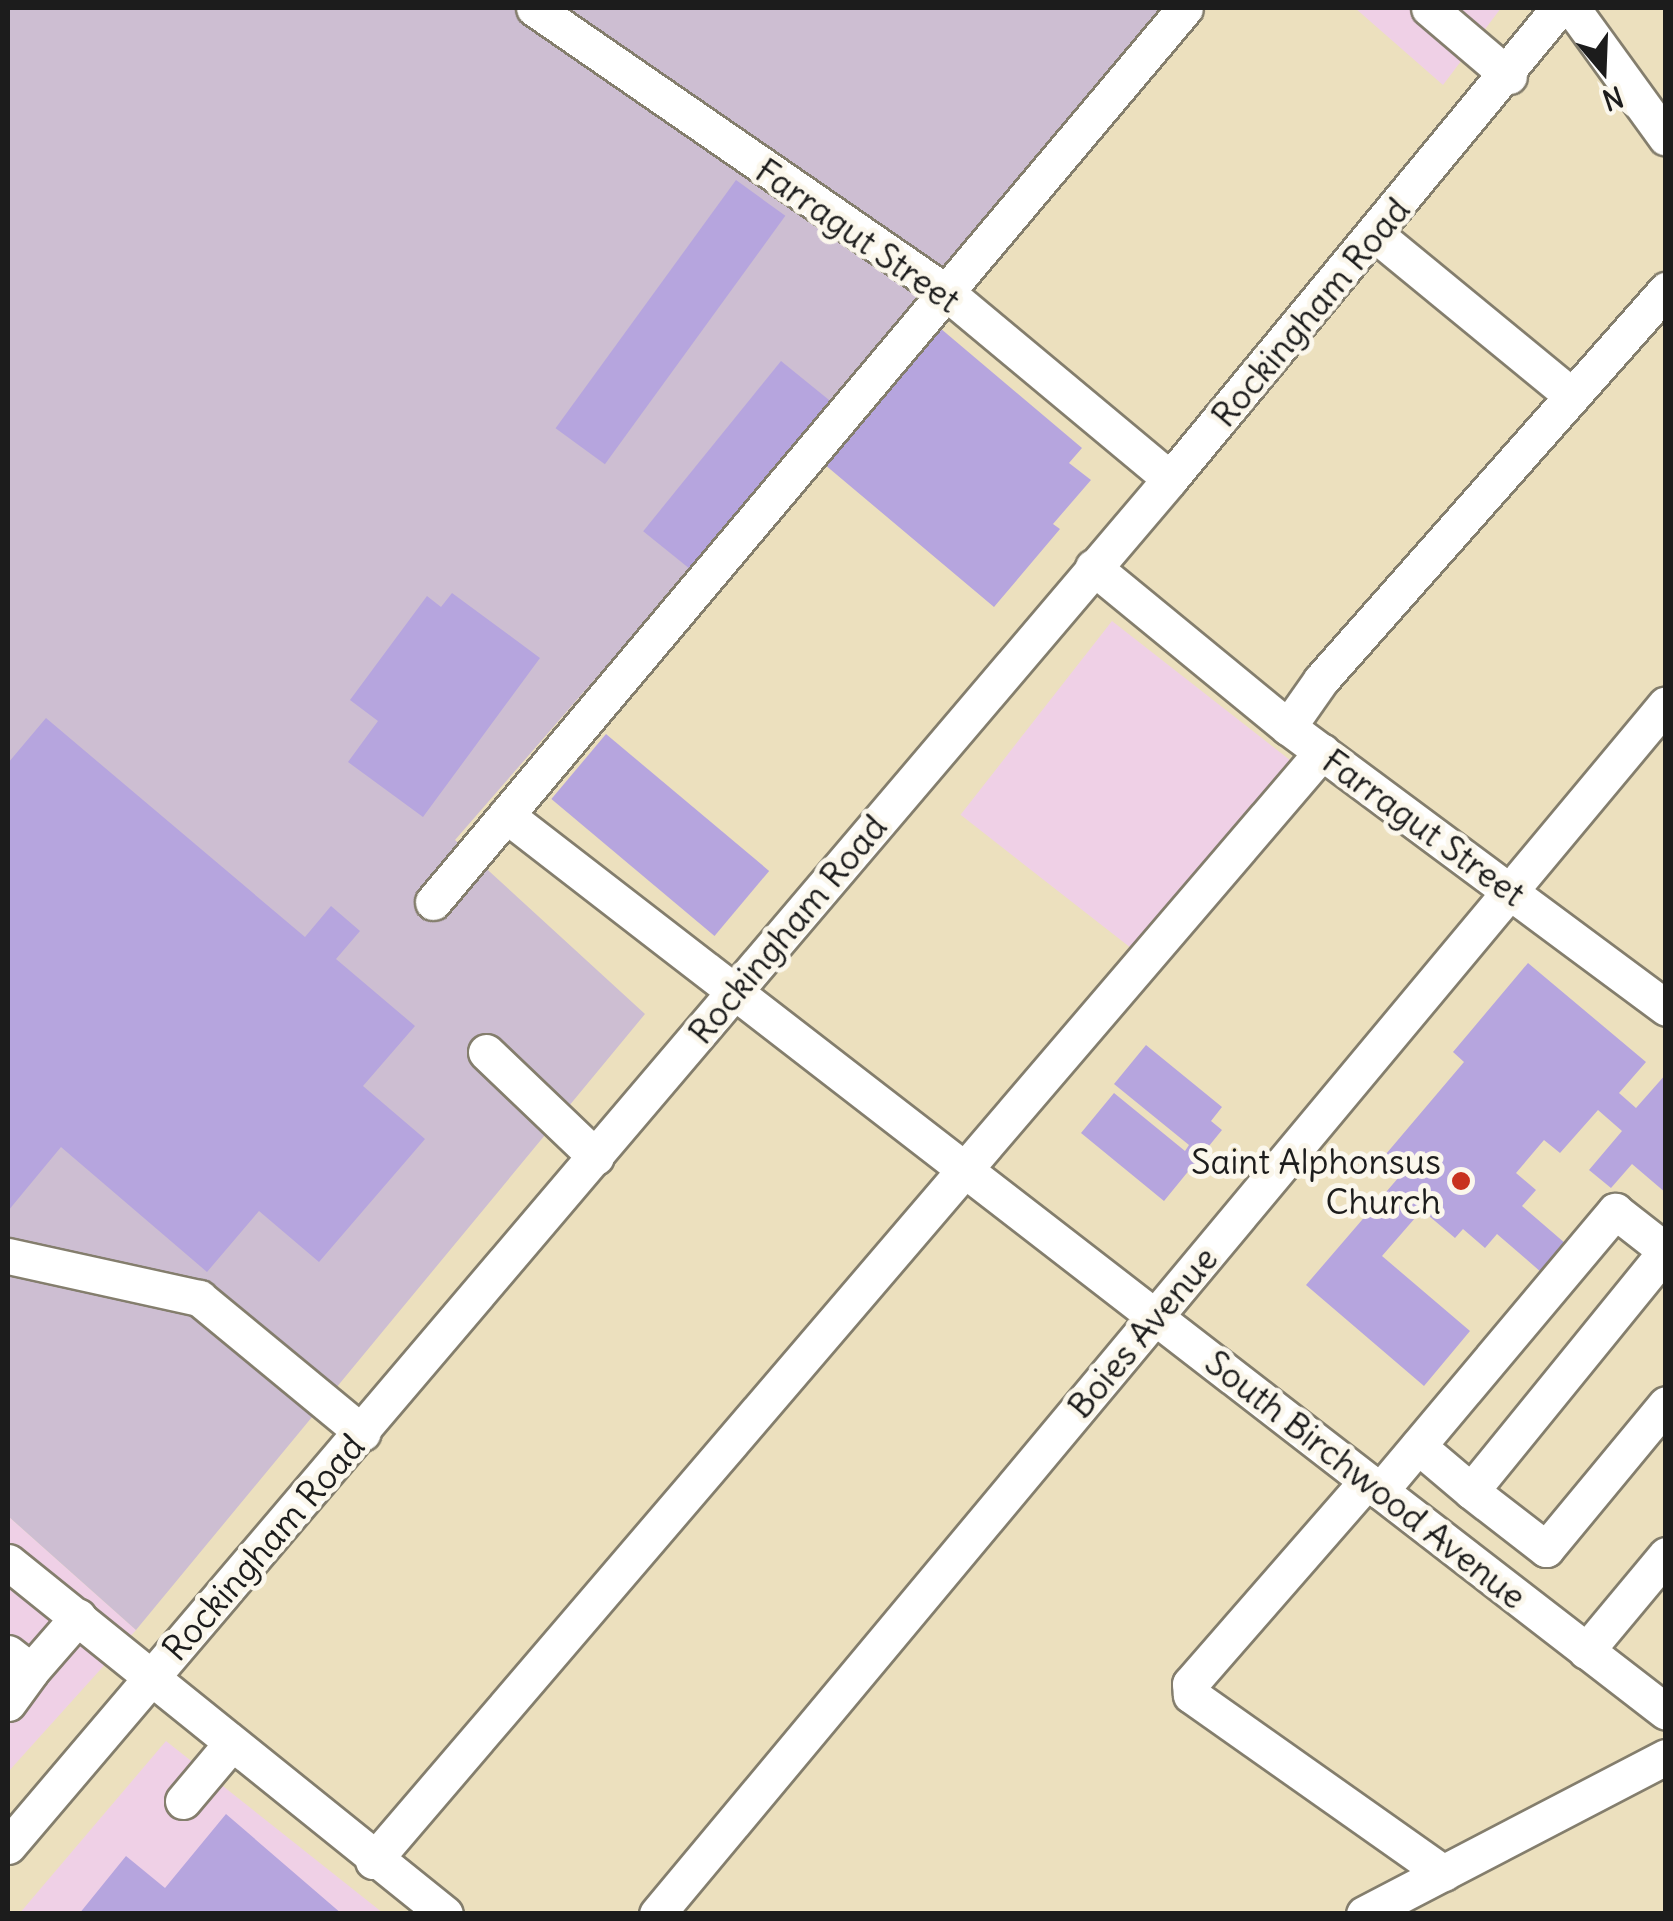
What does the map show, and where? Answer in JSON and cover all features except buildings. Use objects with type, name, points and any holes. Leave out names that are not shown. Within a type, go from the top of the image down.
[{"type":"street","name":"Farragut Street","points":[[534,8],[947,293],[1170,479]]},
{"type":"street","points":[[434,902],[1186,8]]},
{"type":"street","points":[[1429,8],[1509,76]]},
{"type":"street","name":"Rockingham Road","points":[[8,1846],[150,1676],[364,1433],[1170,479],[1509,76],[1560,8]]},
{"type":"street","points":[[1572,8],[1666,138]]},
{"type":"street","points":[[1375,234],[1572,396]]},
{"type":"street","points":[[1288,728],[1321,680],[1666,290]]},
{"type":"street","name":"Farragut Street","points":[[1093,567],[1288,728],[1666,1008]]},
{"type":"street","name":"Boies Avenue","points":[[656,1914],[1666,704]]},
{"type":"street","points":[[373,1862],[1322,752]]},
{"type":"street","name":"South Birchwood Avenue","points":[[506,815],[968,1168],[1666,1712]]},
{"type":"street","points":[[486,1052],[596,1157]]},
{"type":"street","points":[[1442,1873],[1191,1695],[1190,1684],[1374,1486],[1418,1446],[1616,1211],[1665,1250],[1471,1491]]},
{"type":"street","points":[[8,1256],[199,1298],[364,1433]]},
{"type":"street","points":[[1418,1446],[1546,1549],[1666,1404]]},
{"type":"street","points":[[1586,1652],[1666,1555]]},
{"type":"street","points":[[8,1562],[373,1862],[444,1914]]},
{"type":"street","points":[[8,1702],[20,1662],[78,1617]]},
{"type":"street","points":[[184,1801],[230,1744]]},
{"type":"street","points":[[1364,1914],[1666,1757]]},
{"type":"shaded area","points":[[8,8],[1165,8],[914,312],[455,840],[645,1014],[136,1630],[8,1516]]},
{"type":"shaded area","points":[[1355,8],[1501,8],[1443,85]]},
{"type":"shaded area","points":[[1112,621],[1297,766],[1146,960],[961,815]]},
{"type":"shaded area","points":[[8,1516],[136,1630],[8,1772]]},
{"type":"shaded area","points":[[166,1741],[383,1913],[19,1914]]},
{"type":"place","name":"Saint Alphonsus Church","points":[[1461,1181]]}]
